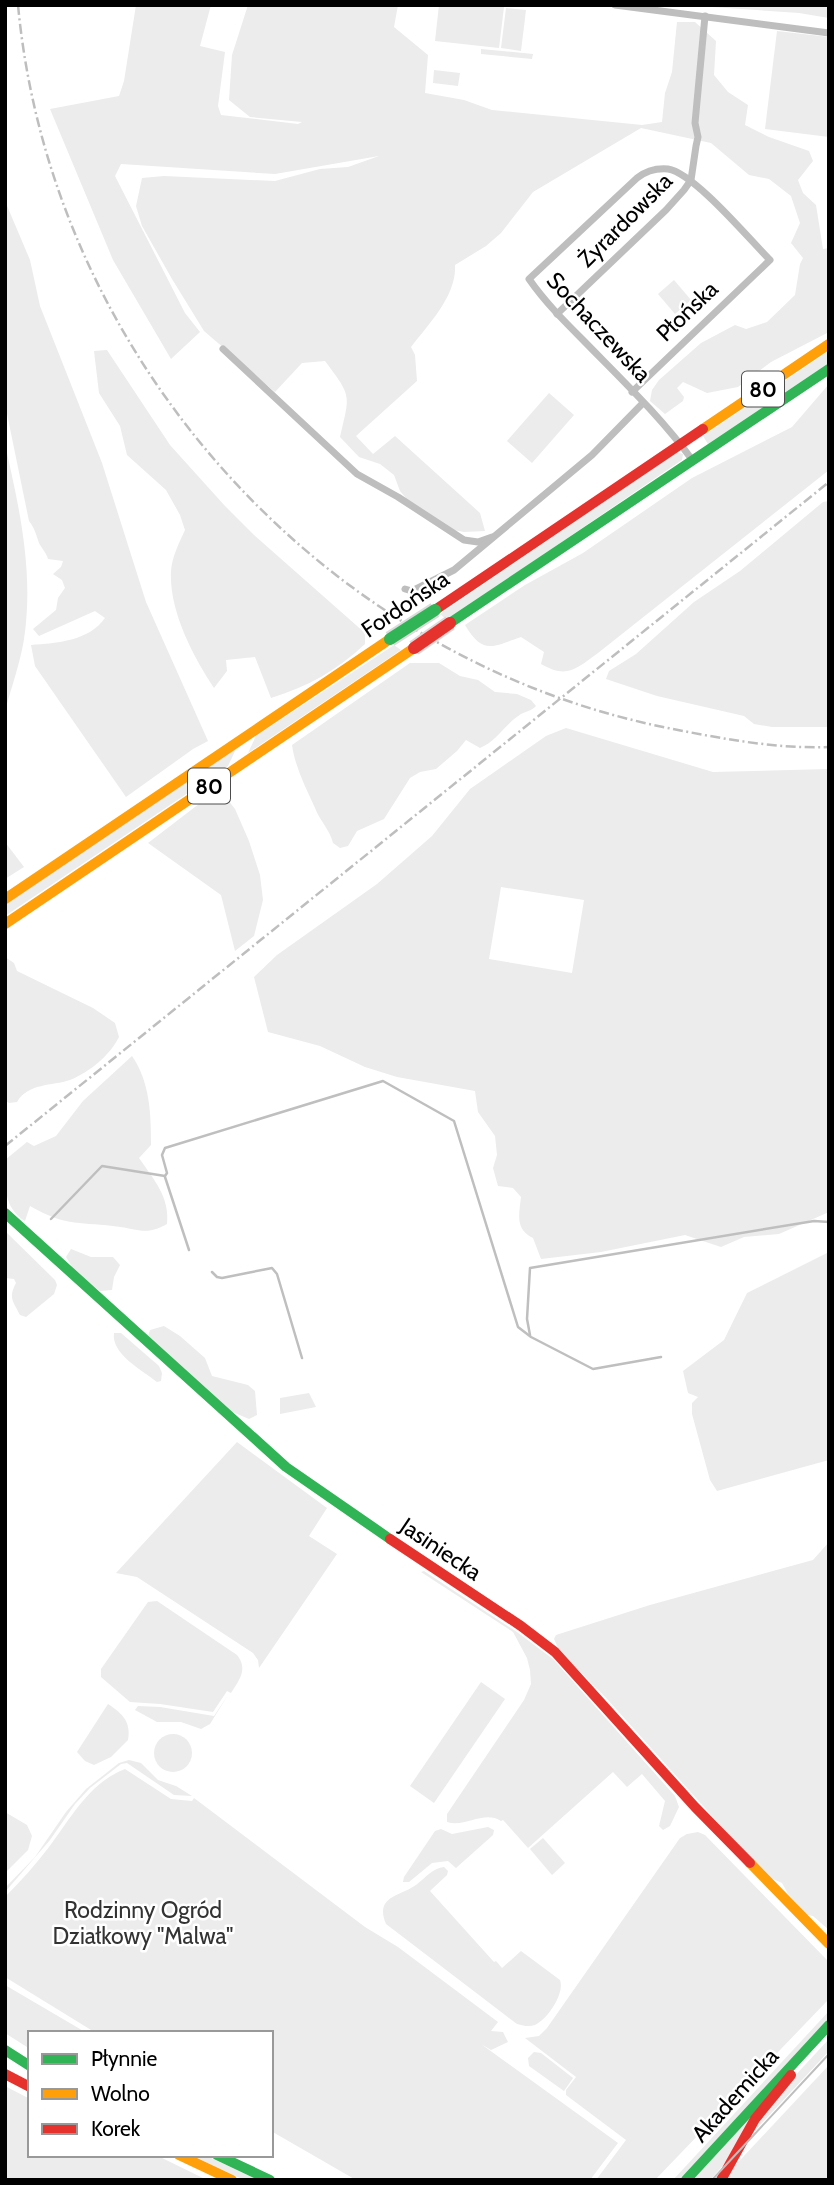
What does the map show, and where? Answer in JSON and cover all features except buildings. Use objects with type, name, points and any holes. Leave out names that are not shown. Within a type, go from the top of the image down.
[{"type":"main road","name":"Fordońska","points":[[5,899],[829,344]]},
{"type":"main road","name":"Fordońska","points":[[5,924],[829,369]]},
{"type":"main road","name":"Jasiniecka","points":[[5,1213],[286,1467],[461,1588],[521,1626],[555,1652],[695,1807],[829,1944]]},
{"type":"main road","name":"Akademicka","points":[[685,2180],[829,2025]]},
{"type":"main road","name":"Akademicka","points":[[721,2180],[755,2119],[794,2072],[816,2039]]},
{"type":"main road","points":[[5,2050],[28,2065]]},
{"type":"main road","points":[[5,2074],[28,2086]]},
{"type":"main road","points":[[183,2157],[232,2180]]},
{"type":"main road","points":[[221,2157],[270,2180]]},
{"type":"street","points":[[615,5],[829,33]]},
{"type":"street","name":"Żyrardowska","points":[[557,314],[666,210],[691,180],[698,137],[695,123],[705,16]]},
{"type":"street","name":"Sochaczewska","points":[[691,180],[666,169],[643,173],[530,279],[557,314],[632,391],[681,444],[693,461]]},
{"type":"street","name":"Płońska","points":[[632,391],[770,260],[691,180]]},
{"type":"street","points":[[223,349],[357,474],[464,540],[478,542],[492,537]]},
{"type":"street","points":[[405,589],[412,591],[454,570],[592,456],[643,403]]},
{"type":"green space","points":[[136,5],[211,5],[200,46],[225,52],[218,106],[221,115],[298,124],[302,122],[250,117],[229,100],[232,55],[248,5],[398,5],[394,27],[428,55],[425,93],[464,100],[492,110],[642,125],[662,122],[665,93],[672,72],[677,22],[695,22],[716,41],[714,75],[728,92],[748,105],[745,125],[809,151],[813,161],[798,180],[803,193],[816,205],[823,249],[829,248],[829,332],[771,362],[738,387],[707,393],[683,382],[677,388],[684,397],[683,401],[665,414],[650,401],[652,390],[659,380],[701,343],[735,325],[746,329],[767,322],[795,295],[803,258],[791,243],[800,223],[791,196],[769,179],[749,175],[711,143],[641,128],[533,192],[501,233],[486,246],[455,265],[452,287],[447,298],[411,347],[415,355],[417,381],[356,436],[373,454],[395,436],[480,513],[485,531],[464,532],[448,529],[411,504],[400,491],[394,475],[380,464],[359,457],[340,437],[346,412],[346,396],[325,361],[302,363],[275,392],[204,331],[142,226],[136,206],[142,178],[164,176],[275,181],[320,169],[348,167],[379,156],[275,174],[121,164],[115,176],[185,313],[200,332],[171,359],[113,260],[50,109],[119,96],[124,81]]},
{"type":"green space","points":[[439,5],[504,7],[499,48],[435,41]]},
{"type":"green space","points":[[682,5],[829,5],[829,18],[799,13]]},
{"type":"green space","points":[[506,8],[526,10],[521,51],[501,48]]},
{"type":"green space","points":[[777,31],[829,37],[829,137],[765,129]]},
{"type":"green space","points":[[481,49],[533,54],[532,59],[481,54]]},
{"type":"green space","points":[[434,70],[460,73],[458,86],[433,83]]},
{"type":"green space","points":[[5,201],[30,260],[40,306],[102,463],[146,602],[208,741],[126,797],[35,666],[31,645],[62,642],[81,636],[98,626],[105,618],[95,611],[39,636],[33,629],[56,610],[58,598],[65,588],[62,580],[53,574],[63,561],[48,559],[29,521],[5,404]]},
{"type":"green space","points":[[674,280],[691,300],[675,314],[658,294]]},
{"type":"green space","points":[[107,350],[170,445],[225,506],[365,633],[365,644],[344,662],[297,689],[271,698],[255,657],[226,660],[227,671],[214,688],[184,632],[174,602],[171,571],[185,530],[180,515],[166,490],[127,455],[120,426],[99,393],[94,351]]},
{"type":"green space","points":[[829,351],[829,363],[708,444],[703,436]]},
{"type":"green space","points":[[829,384],[829,470],[583,664],[571,670],[558,671],[541,664],[544,652],[521,637],[489,646],[483,645],[471,635],[465,625],[525,585],[583,553],[692,478],[792,427]]},
{"type":"green space","points":[[549,393],[574,415],[532,463],[507,441]]},
{"type":"green space","points":[[5,444],[20,514],[26,561],[27,608],[24,642],[5,711]]},
{"type":"green space","points":[[677,452],[683,454],[682,460],[447,620],[440,614]]},
{"type":"green space","points":[[829,501],[829,727],[772,727],[754,724],[744,716],[657,696],[606,679],[609,671],[636,654],[694,602],[740,571],[823,502]]},
{"type":"green space","points":[[394,645],[401,650],[248,753],[256,736]]},
{"type":"green space","points":[[410,663],[439,663],[460,676],[478,680],[495,692],[517,694],[531,700],[536,706],[515,718],[486,745],[480,748],[466,740],[436,769],[420,772],[410,778],[384,819],[357,831],[348,846],[340,848],[333,843],[317,813],[298,769],[292,745]]},
{"type":"green space","points":[[566,728],[713,772],[829,769],[829,1212],[779,1234],[744,1237],[721,1247],[685,1235],[601,1252],[541,1259],[533,1238],[521,1226],[521,1197],[513,1188],[498,1186],[493,1168],[497,1155],[495,1136],[478,1112],[475,1091],[397,1077],[365,1067],[320,1046],[268,1032],[254,977],[277,955],[377,884],[432,836],[470,789],[546,736]],"holes":[[[501,887],[584,900],[572,973],[489,959]]]},
{"type":"green space","points":[[236,749],[228,766],[5,916],[5,904]]},
{"type":"green space","points":[[224,795],[235,809],[249,841],[260,875],[263,900],[254,936],[235,951],[221,895],[148,843],[208,797]]},
{"type":"green space","points":[[5,842],[24,867],[5,879]]},
{"type":"green space","points":[[5,957],[14,963],[17,971],[93,1008],[115,1023],[119,1037],[105,1056],[85,1072],[70,1080],[34,1088],[27,1091],[17,1102],[9,1103],[5,1100]]},
{"type":"green space","points":[[132,1056],[146,1087],[151,1122],[151,1145],[139,1158],[163,1197],[167,1224],[144,1231],[65,1221],[30,1206],[25,1221],[18,1216],[9,1202],[5,1160],[27,1142],[34,1146],[56,1136],[83,1101]]},
{"type":"green space","points":[[5,1231],[57,1285],[54,1294],[26,1317],[20,1315],[12,1299],[16,1283],[14,1279],[5,1278]]},
{"type":"green space","points":[[71,1249],[91,1257],[113,1257],[120,1265],[112,1290],[100,1291],[76,1273],[66,1257]]},
{"type":"green space","points":[[829,1252],[829,1460],[717,1491],[710,1480],[692,1414],[692,1403],[698,1397],[688,1393],[683,1371],[724,1340],[747,1293]]},
{"type":"green space","points":[[164,1326],[205,1358],[212,1376],[248,1385],[255,1391],[257,1415],[249,1419],[230,1411],[148,1336],[150,1330]]},
{"type":"green space","points":[[114,1333],[121,1333],[159,1366],[161,1381],[157,1382],[122,1355],[114,1341]]},
{"type":"green space","points":[[309,1393],[316,1407],[280,1414],[280,1398]]},
{"type":"green space","points":[[237,1442],[327,1508],[309,1536],[337,1554],[259,1668],[253,1653],[137,1577],[116,1573]]},
{"type":"green space","points":[[829,1542],[829,1930],[813,1916],[807,1915],[782,1883],[766,1876],[607,1699],[559,1650],[554,1639],[556,1635],[650,1605],[813,1560]]},
{"type":"green space","points":[[424,1571],[553,1659],[675,1796],[679,1807],[670,1826],[663,1830],[659,1826],[665,1801],[642,1774],[627,1787],[613,1772],[528,1848],[503,1820],[488,1817],[461,1823],[447,1822],[447,1814],[524,1700],[531,1684],[530,1670],[527,1658],[513,1632],[421,1572]]},
{"type":"green space","points":[[157,1601],[237,1655],[240,1660],[240,1679],[231,1693],[227,1691],[213,1712],[130,1702],[101,1677],[101,1669],[148,1602]]},
{"type":"green space","points":[[481,1682],[505,1699],[434,1803],[410,1786]]},
{"type":"green space","points":[[228,1695],[210,1724],[201,1729],[181,1722],[157,1722],[135,1710],[138,1706],[160,1707],[214,1716]]},
{"type":"green space","points":[[108,1704],[125,1719],[128,1740],[111,1757],[94,1765],[85,1761],[77,1752]]},
{"type":"green space","points":[[173,1734],[186,1740],[192,1753],[186,1766],[173,1772],[160,1766],[154,1753],[160,1740]]},
{"type":"green space","points":[[129,1760],[141,1763],[158,1780],[176,1786],[192,1796],[174,1795],[127,1763],[121,1764],[90,1788],[75,1804],[50,1840],[5,1892],[5,1888],[35,1857],[66,1812],[86,1789],[119,1763]]},
{"type":"green space","name":"Rodzinny Ogród Działkowy \"Malwa\"","points":[[125,1769],[171,1799],[192,1801],[194,1798],[365,1927],[398,1947],[498,2022],[491,2031],[503,2032],[508,2042],[491,2050],[481,2044],[618,2143],[590,2180],[356,2180],[273,2132],[273,2031],[93,2031],[5,1977],[5,1897],[39,1860],[91,1792],[112,1775]]},
{"type":"green space","points":[[5,1812],[27,1825],[32,1836],[28,1850],[5,1873]]},
{"type":"green space","points":[[488,1827],[494,1830],[493,1835],[456,1868],[448,1861],[432,1863],[409,1882],[403,1882],[435,1831],[441,1829],[452,1834]]},
{"type":"green space","points":[[698,1832],[705,1835],[829,1962],[829,1999],[655,2180],[596,2180],[626,2140],[566,2095],[566,2090],[576,2077],[525,2038],[539,2036],[547,2028],[680,1838]]},
{"type":"green space","points":[[543,1838],[565,1863],[552,1875],[530,1849]]},
{"type":"green space","points":[[444,1867],[448,1871],[447,1875],[430,1891],[494,1962],[502,1968],[521,1951],[560,1980],[560,1992],[554,2005],[535,2025],[517,2024],[386,1924],[383,1915],[386,1902],[416,1885],[433,1871]]},
{"type":"green space","points":[[5,1985],[82,2031],[28,2031],[28,2048],[5,2033]]},
{"type":"green space","points":[[829,2011],[829,2018],[679,2180],[673,2180]]},
{"type":"green space","points":[[829,2039],[829,2051],[747,2139],[767,2106]]},
{"type":"green space","points":[[534,2052],[541,2053],[573,2078],[564,2091],[529,2066],[528,2058]]},
{"type":"green space","points":[[829,2065],[829,2180],[725,2180],[729,2172]]},
{"type":"green space","points":[[5,2086],[28,2098],[28,2157],[160,2157],[207,2180],[5,2180]]},
{"type":"green space","points":[[762,2103],[728,2160],[710,2180],[693,2180]]},
{"type":"green space","points":[[195,2157],[209,2157],[258,2180],[244,2180]]},
{"type":"waterway","points":[[51,1219],[102,1166],[165,1176],[167,1173],[162,1155],[165,1148],[383,1081],[454,1121],[518,1327],[531,1337],[593,1369],[661,1357]]},
{"type":"waterway","points":[[165,1177],[189,1250]]},
{"type":"waterway","points":[[530,1335],[527,1319],[530,1268],[814,1221],[829,1222]]},
{"type":"waterway","points":[[212,1272],[222,1278],[272,1268],[277,1274],[302,1358]]},
{"type":"tram line","points":[[712,2180],[829,2054]]},
{"type":"railway","points":[[18,5],[41,135],[85,258],[148,372],[227,474],[322,564],[428,637],[546,693],[692,733],[770,745],[829,747]]},
{"type":"railway","points":[[5,1146],[829,482]]},
{"type":"traffic: fast","points":[[450,623],[829,369]]},
{"type":"traffic: fast","points":[[390,639],[435,610]]},
{"type":"traffic: fast","points":[[5,1213],[286,1467],[390,1539]]},
{"type":"traffic: fast","points":[[686,2180],[829,2025]]},
{"type":"traffic: fast","points":[[5,2050],[28,2065]]},
{"type":"traffic: fast","points":[[221,2157],[270,2180]]},
{"type":"traffic: slow","points":[[703,429],[829,344]]},
{"type":"traffic: slow","points":[[5,899],[390,639]]},
{"type":"traffic: slow","points":[[5,924],[414,648]]},
{"type":"traffic: slow","points":[[750,1863],[829,1944]]},
{"type":"traffic: slow","points":[[183,2157],[232,2180]]},
{"type":"traffic: jam","points":[[435,610],[703,429]]},
{"type":"traffic: jam","points":[[414,648],[450,623]]},
{"type":"traffic: jam","points":[[390,1539],[521,1626],[555,1652],[695,1807],[750,1863]]},
{"type":"traffic: jam","points":[[5,2074],[28,2086]]},
{"type":"traffic: jam","points":[[721,2180],[755,2119],[791,2075]]}]
